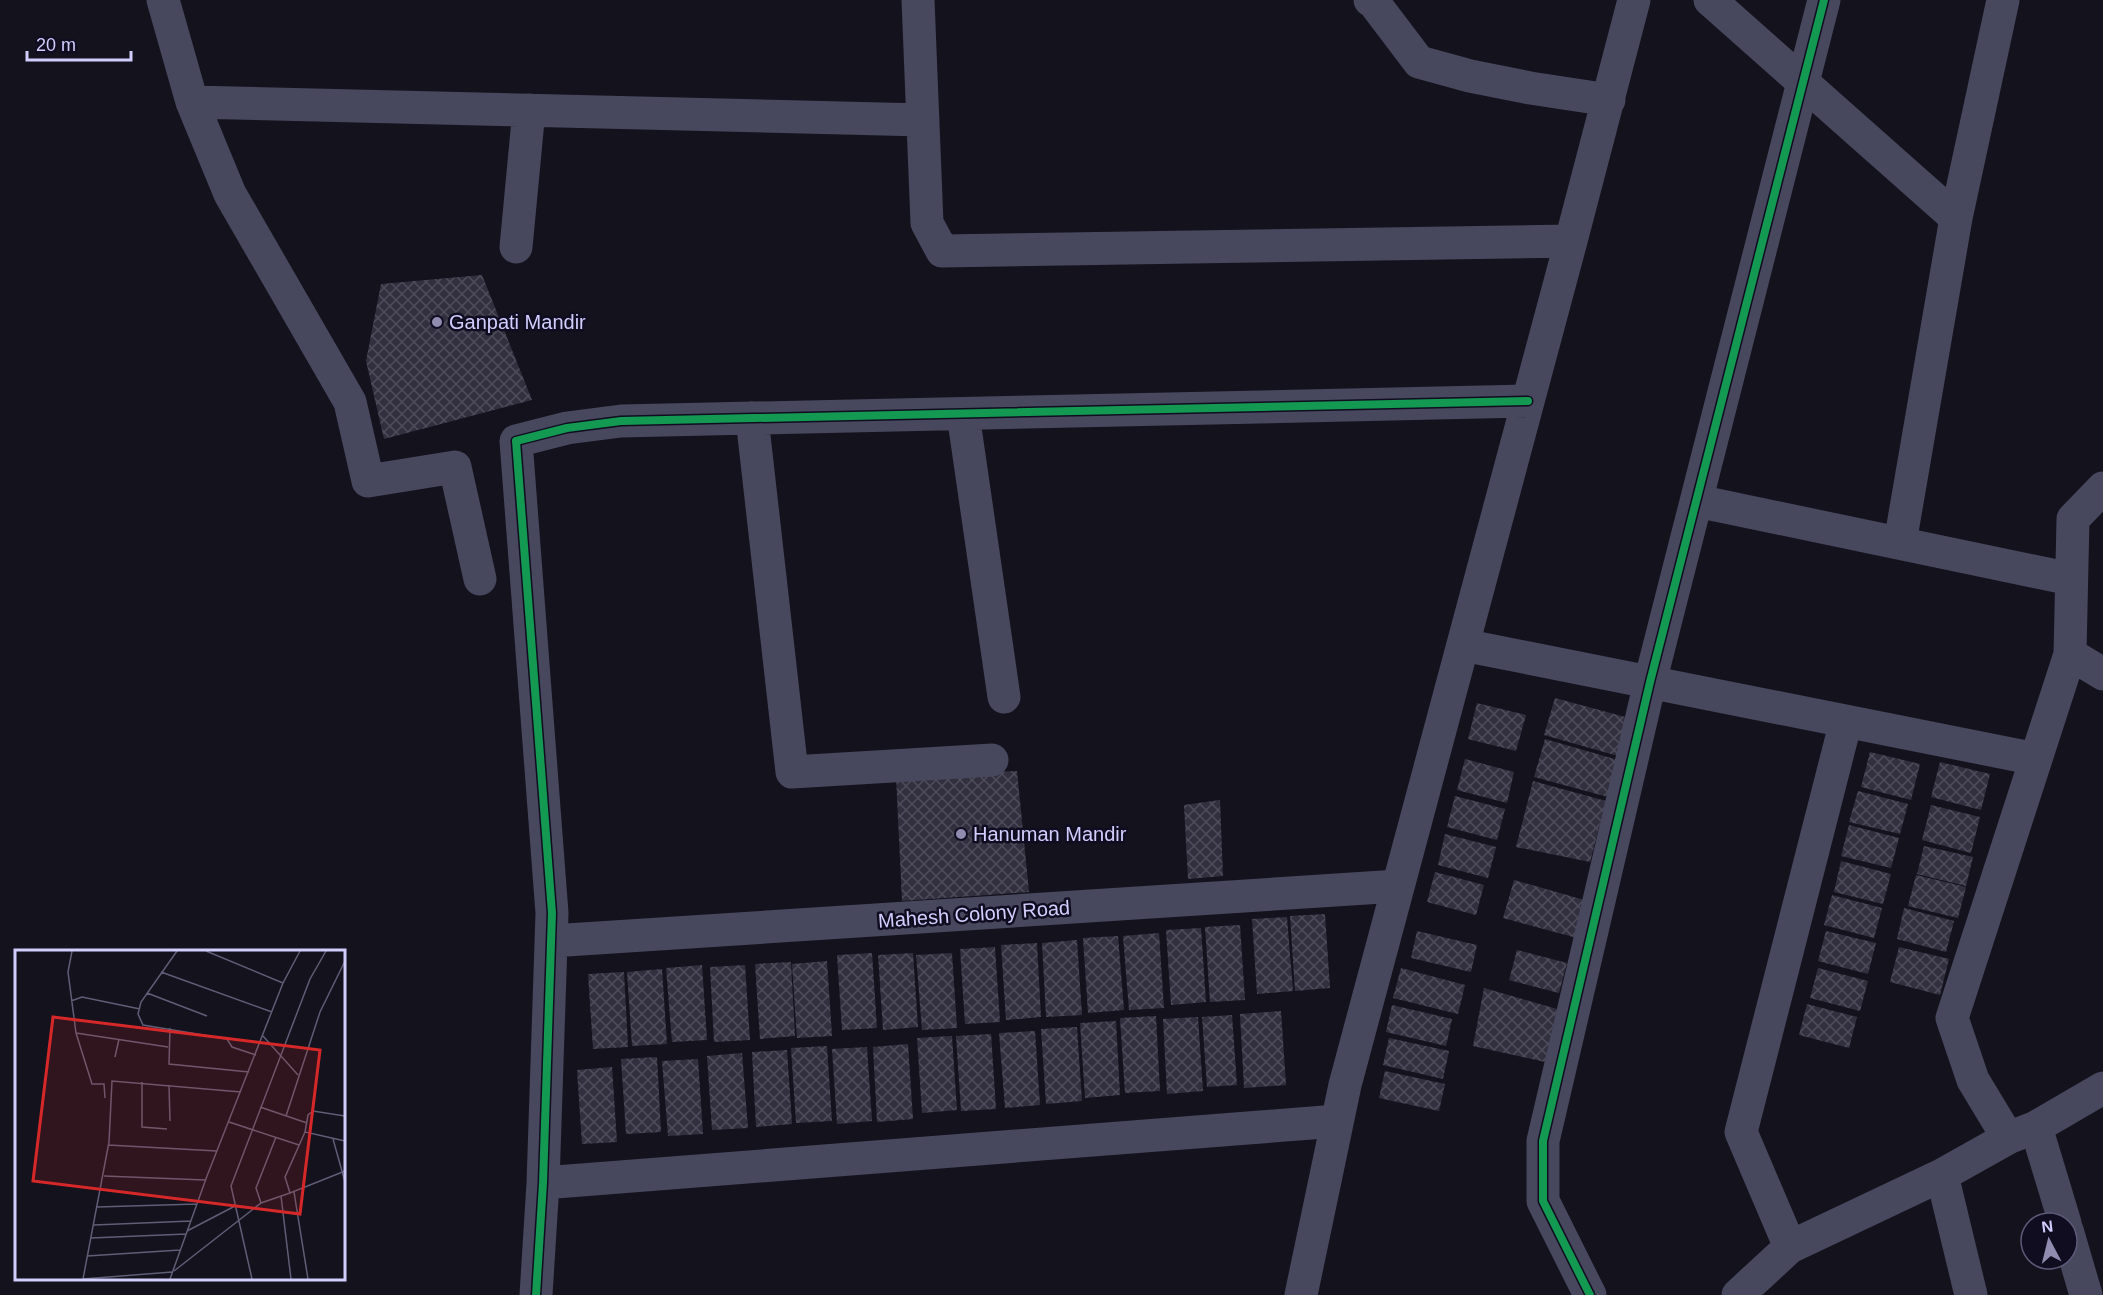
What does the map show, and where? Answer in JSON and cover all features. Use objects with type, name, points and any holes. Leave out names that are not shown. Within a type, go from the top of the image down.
[{"type":"street","points":[[163,0],[192,102],[230,194],[350,402],[368,481],[455,467],[480,579]]},
{"type":"street","points":[[918,0],[927,222],[942,251],[1572,241]]},
{"type":"street","points":[[1370,0],[1419,62],[1470,76],[1609,100]]},
{"type":"street","points":[[1300,1295],[1337,1121],[1634,0]]},
{"type":"street","points":[[1710,0],[1956,218]]},
{"type":"street","points":[[1590,1295],[1543,1201],[1543,1141],[1650,682],[1824,0]]},
{"type":"street","points":[[1900,543],[1956,218],[2003,0]]},
{"type":"street","points":[[192,102],[923,120]]},
{"type":"street","points":[[516,247],[529,110]]},
{"type":"street","points":[[536,1295],[543,1183],[552,913],[516,441],[567,428],[621,421],[1528,401]]},
{"type":"street","points":[[963,414],[1004,697]]},
{"type":"street","points":[[752,418],[792,772],[992,760]]},
{"type":"street","points":[[2059,1211],[2022,1132],[1973,1080],[1952,1018],[2070,654],[2073,519],[2103,488]]},
{"type":"street","points":[[1697,501],[2071,579]]},
{"type":"street","points":[[1463,645],[2036,759]]},
{"type":"street","points":[[2070,654],[2103,674]]},
{"type":"street","points":[[1790,1247],[1741,1132],[1846,721]]},
{"type":"street","name":"Mahesh Colony Road","points":[[551,941],[1398,886]]},
{"type":"street","points":[[1738,1295],[1790,1247],[1942,1175],[2103,1088]]},
{"type":"street","points":[[543,1183],[1337,1121]]},
{"type":"street","points":[[1942,1175],[1971,1295]]},
{"type":"street","points":[[2079,1271],[2086,1295]]},
{"type":"building","name":"Ganpati Mandir","points":[[482,275],[532,400],[384,439],[366,361],[381,284]]},
{"type":"building","points":[[1555,698],[1629,718],[1618,756],[1544,735]]},
{"type":"building","points":[[1477,703],[1526,715],[1516,751],[1468,739]]},
{"type":"building","points":[[1545,739],[1618,760],[1608,797],[1534,777]]},
{"type":"building","points":[[1870,752],[1920,764],[1911,800],[1861,787]]},
{"type":"building","points":[[1465,759],[1514,772],[1507,803],[1457,790]]},
{"type":"building","points":[[1940,762],[1990,774],[1981,810],[1931,797]]},
{"type":"building","name":"Hanuman Mandir","points":[[1017,771],[1029,892],[902,901],[896,776]]},
{"type":"building","points":[[1533,781],[1606,801],[1590,862],[1516,847]]},
{"type":"building","points":[[1858,791],[1908,804],[1900,834],[1849,822]]},
{"type":"building","points":[[1455,796],[1505,809],[1497,840],[1447,827]]},
{"type":"building","points":[[1220,800],[1223,876],[1188,879],[1184,805]]},
{"type":"building","points":[[1931,805],[1980,817],[1971,853],[1922,840]]},
{"type":"building","points":[[1849,825],[1899,838],[1891,868],[1841,856]]},
{"type":"building","points":[[1445,834],[1496,847],[1488,878],[1438,865]]},
{"type":"building","points":[[1924,846],[1973,857],[1966,886],[1917,874]]},
{"type":"building","points":[[1841,861],[1891,874],[1883,904],[1834,892]]},
{"type":"building","points":[[1435,872],[1484,885],[1476,915],[1427,902]]},
{"type":"building","points":[[1916,875],[1966,887],[1958,918],[1908,906]]},
{"type":"building","points":[[1514,880],[1588,901],[1577,938],[1503,918]]},
{"type":"building","points":[[1832,895],[1882,908],[1874,938],[1824,925]]},
{"type":"building","points":[[1904,908],[1954,921],[1946,952],[1897,939]]},
{"type":"building","points":[[1325,914],[1330,988],[1295,991],[1290,916]]},
{"type":"building","points":[[1287,917],[1293,991],[1257,994],[1252,919]]},
{"type":"building","points":[[1240,925],[1245,1000],[1210,1002],[1205,927]]},
{"type":"building","points":[[1201,928],[1206,1002],[1171,1005],[1166,930]]},
{"type":"building","points":[[1417,931],[1477,945],[1471,972],[1411,958]]},
{"type":"building","points":[[1826,931],[1876,943],[1868,974],[1818,961]]},
{"type":"building","points":[[1159,933],[1164,1008],[1129,1010],[1123,936]]},
{"type":"building","points":[[1118,936],[1124,1010],[1088,1013],[1083,938]]},
{"type":"building","points":[[1077,940],[1082,1015],[1046,1017],[1042,943]]},
{"type":"building","points":[[1037,943],[1041,1017],[1006,1020],[1001,945]]},
{"type":"building","points":[[995,947],[1000,1022],[965,1024],[960,949]]},
{"type":"building","points":[[1899,947],[1949,959],[1940,995],[1890,982]]},
{"type":"building","points":[[1517,950],[1567,963],[1559,993],[1509,980]]},
{"type":"building","points":[[872,953],[877,1028],[842,1030],[837,955]]},
{"type":"building","points":[[913,953],[918,1027],[883,1030],[878,955]]},
{"type":"building","points":[[952,953],[957,1028],[922,1030],[916,955]]},
{"type":"building","points":[[827,961],[832,1036],[797,1038],[792,964]]},
{"type":"building","points":[[791,962],[795,1036],[760,1039],[755,964]]},
{"type":"building","points":[[702,965],[707,1040],[672,1042],[666,968]]},
{"type":"building","points":[[745,965],[750,1040],[714,1042],[710,967]]},
{"type":"building","points":[[1401,968],[1465,985],[1458,1014],[1393,998]]},
{"type":"building","points":[[1818,968],[1868,981],[1860,1011],[1810,998]]},
{"type":"building","points":[[662,969],[667,1044],[632,1046],[627,972]]},
{"type":"building","points":[[624,972],[628,1047],[593,1049],[588,974]]},
{"type":"building","points":[[1484,988],[1557,1009],[1545,1062],[1473,1046]]},
{"type":"building","points":[[1807,1004],[1857,1017],[1849,1048],[1799,1035]]},
{"type":"building","points":[[1392,1005],[1452,1019],[1446,1046],[1386,1032]]},
{"type":"building","points":[[1281,1011],[1286,1085],[1244,1088],[1240,1014]]},
{"type":"building","points":[[1232,1015],[1237,1085],[1207,1087],[1202,1017]]},
{"type":"building","points":[[1156,1016],[1160,1091],[1125,1093],[1120,1018]]},
{"type":"building","points":[[1198,1017],[1203,1091],[1167,1094],[1163,1019]]},
{"type":"building","points":[[1116,1021],[1120,1095],[1085,1098],[1080,1023]]},
{"type":"building","points":[[1077,1027],[1082,1101],[1046,1104],[1041,1029]]},
{"type":"building","points":[[1035,1031],[1040,1105],[1005,1108],[999,1033]]},
{"type":"building","points":[[991,1034],[996,1109],[961,1111],[956,1036]]},
{"type":"building","points":[[952,1036],[957,1110],[922,1113],[917,1038]]},
{"type":"building","points":[[1389,1038],[1449,1051],[1443,1079],[1383,1065]]},
{"type":"building","points":[[908,1044],[913,1119],[877,1122],[873,1047]]},
{"type":"building","points":[[827,1046],[832,1121],[796,1123],[791,1048]]},
{"type":"building","points":[[867,1047],[872,1121],[837,1124],[832,1049]]},
{"type":"building","points":[[787,1050],[792,1124],[756,1127],[752,1052]]},
{"type":"building","points":[[742,1053],[748,1128],[712,1130],[707,1056]]},
{"type":"building","points":[[657,1057],[661,1132],[626,1134],[621,1059]]},
{"type":"building","points":[[698,1059],[703,1134],[668,1136],[662,1061]]},
{"type":"building","points":[[612,1067],[617,1142],[582,1144],[577,1070]]},
{"type":"building","points":[[1385,1071],[1445,1084],[1439,1111],[1379,1098]]},
{"type":"cycle path","points":[[1590,1295],[1543,1201],[1543,1141],[1650,682],[1824,0]]},
{"type":"cycle path","points":[[536,1295],[543,1183],[552,913],[516,441],[567,428],[621,421],[1528,401]]},
{"type":"place","name":"Ganpati Mandir","points":[[437,322]]},
{"type":"place","name":"Hanuman Mandir","points":[[961,834]]}]
